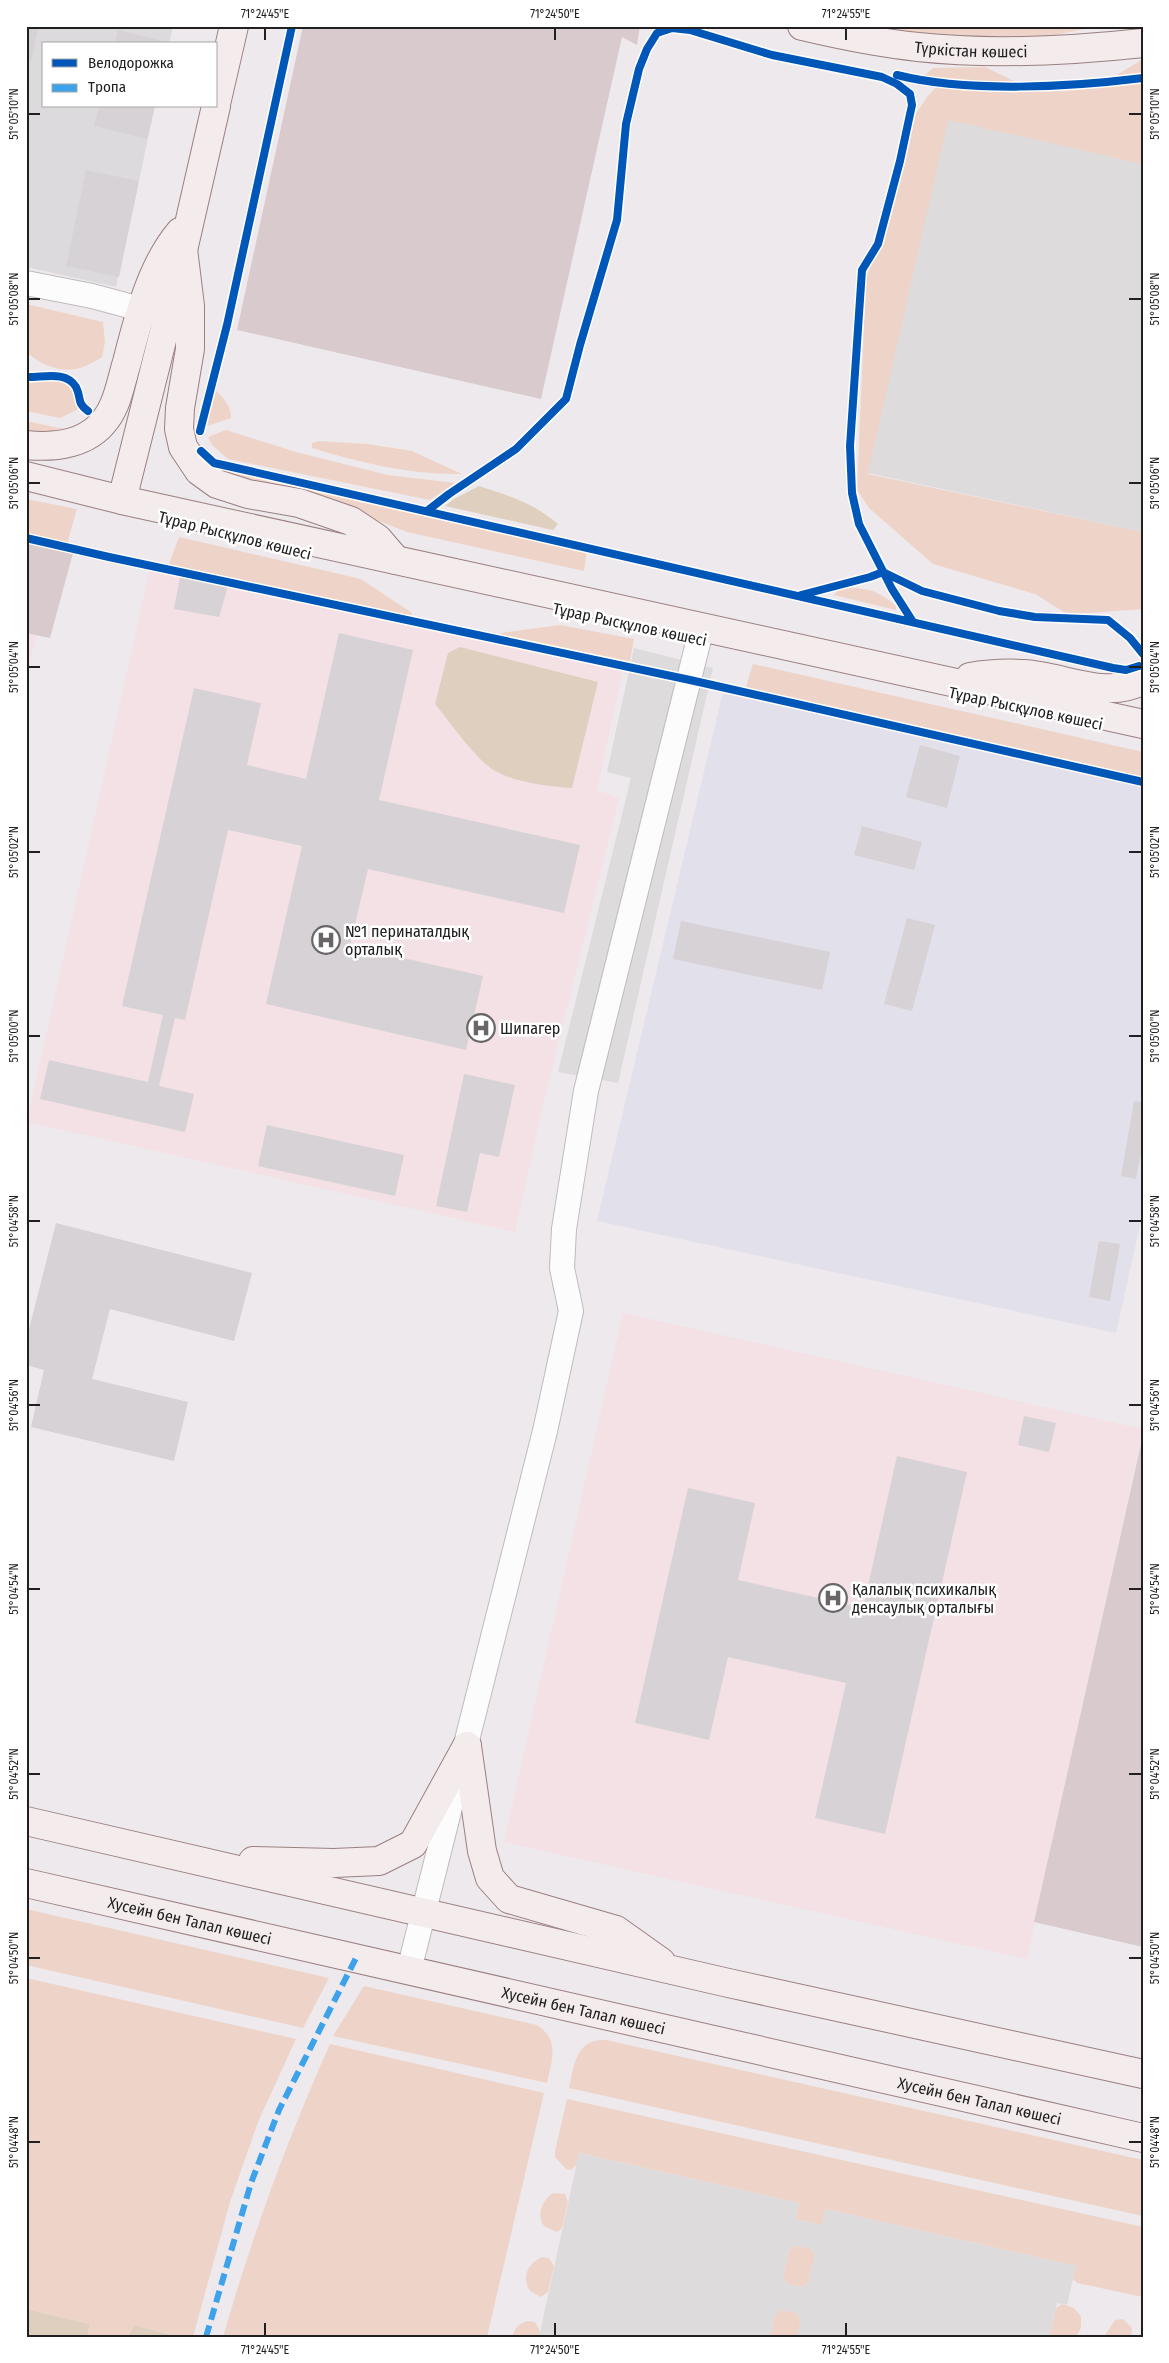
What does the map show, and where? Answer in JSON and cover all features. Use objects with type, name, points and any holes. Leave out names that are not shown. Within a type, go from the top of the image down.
[{"type":"street","points":[[218,96],[234,26]]},
{"type":"street","name":"Түркістан көшесі","points":[[802,26],[885,43],[974,51],[1097,48],[1143,44]]},
{"type":"street","points":[[122,500],[168,316],[188,221],[215,108]]},
{"type":"street","points":[[26,445],[43,447],[80,440],[105,421],[116,400],[141,310],[168,246],[188,221]]},
{"type":"street","points":[[183,250],[190,306],[190,349],[180,408],[179,429],[183,447],[199,470],[217,484],[248,494],[299,503],[351,521],[378,539],[396,560]]},
{"type":"street","points":[[26,283],[92,296],[168,316]]},
{"type":"street","name":"Тұрар Рысқұлов көшесі","points":[[26,476],[122,500],[1143,724]]},
{"type":"street","name":"Тұрар Рысқұлов көшесі","points":[[122,500],[166,522],[698,639],[1143,733]]},
{"type":"street","points":[[409,1970],[545,1431],[571,1311],[562,1268],[564,1230],[586,1091],[698,639]]},
{"type":"street","points":[[944,681],[982,675],[1025,674],[1104,688],[1122,688],[1143,680]]},
{"type":"street","points":[[203,1860],[334,1863],[379,1861],[413,1844],[467,1746]]},
{"type":"street","points":[[467,1746],[482,1851],[490,1878],[509,1900],[616,1930],[672,1970]]},
{"type":"street","points":[[26,1821],[203,1860],[672,1970],[1143,2074]]},
{"type":"street","name":"Хусейн бен Талал көшесі","points":[[26,1883],[1143,2138]]},
{"type":"shaded area","points":[[26,26],[173,26],[169,42],[42,42],[42,108],[155,108],[116,287],[26,267]]},
{"type":"shaded area","points":[[303,26],[640,26],[637,45],[622,37],[541,399],[237,330]]},
{"type":"shaded area","points":[[862,26],[1098,26],[1036,39],[952,36]]},
{"type":"shaded area","points":[[1143,59],[1143,76],[1120,80],[1143,78],[1143,165],[868,474],[1143,532],[1143,609],[1075,614],[1064,612],[1035,594],[933,564],[869,508],[857,490],[866,278],[898,188],[914,116],[927,97],[940,83],[958,83],[918,81],[933,68],[985,67],[1020,84],[1013,86],[1105,82]]},
{"type":"shaded area","points":[[948,120],[1143,164],[1143,532],[868,473]]},
{"type":"shaded area","points":[[26,304],[103,322],[105,342],[102,357],[92,363],[73,369],[54,368],[36,359],[26,352]]},
{"type":"shaded area","points":[[51,376],[65,379],[73,385],[80,408],[60,418],[26,411],[26,379]]},
{"type":"shaded area","points":[[215,390],[226,402],[231,418],[204,427]]},
{"type":"shaded area","points":[[26,421],[64,429],[55,434],[26,430]]},
{"type":"shaded area","points":[[226,430],[296,452],[388,475],[455,483],[430,500],[228,459],[212,445],[208,437]]},
{"type":"shaded area","points":[[319,441],[368,444],[412,451],[462,474],[405,470],[349,459],[312,448],[312,443]]},
{"type":"shaded area","points":[[214,463],[587,548],[584,571],[407,532],[345,508],[249,479],[220,473],[209,465]]},
{"type":"shaded area","points":[[479,486],[530,505],[558,524],[553,530],[445,506]]},
{"type":"shaded area","points":[[26,499],[77,509],[66,547],[26,537]]},
{"type":"shaded area","points":[[179,537],[361,579],[412,613],[410,621],[167,569]]},
{"type":"shaded area","points":[[26,543],[73,553],[50,638],[26,633]]},
{"type":"shaded area","name":"№1 перинаталдық орталық","points":[[150,569],[623,670],[597,790],[619,798],[542,1109],[515,1232],[27,1122]]},
{"type":"shaded area","points":[[840,587],[871,590],[896,606],[896,610],[834,595]]},
{"type":"shaded area","points":[[560,625],[634,639],[629,667],[499,640],[501,633]]},
{"type":"shaded area","points":[[26,633],[36,635],[26,679]]},
{"type":"shaded area","points":[[460,647],[598,682],[572,788],[524,781],[497,772],[481,760],[456,731],[435,704],[448,653]]},
{"type":"shaded area","points":[[634,648],[713,668],[618,1083],[558,1072],[631,778],[607,772]]},
{"type":"shaded area","points":[[753,664],[1143,752],[1143,783],[744,693]]},
{"type":"shaded area","points":[[724,688],[1143,784],[1143,1211],[1116,1333],[597,1221]]},
{"type":"shaded area","name":"Қалалық психикалық денсаулық орталығы","points":[[623,1313],[1143,1429],[1027,1959],[504,1842]]},
{"type":"shaded area","points":[[1143,1435],[1143,1947],[1034,1922]]},
{"type":"shaded area","points":[[26,1909],[329,1978],[303,2028],[26,1965]]},
{"type":"shaded area","points":[[26,1978],[296,2039],[258,2122],[230,2202],[193,2337],[179,2337],[134,2325],[128,2337],[87,2337],[90,2324],[26,2309]]},
{"type":"shaded area","points":[[364,1986],[537,2025],[549,2037],[552,2044],[552,2058],[547,2083],[333,2036]]},
{"type":"shaded area","points":[[606,2040],[1143,2160],[1143,2216],[569,2088],[575,2062],[582,2048],[588,2043]]},
{"type":"shaded area","points":[[330,2044],[544,2093],[487,2337],[223,2337],[271,2189],[299,2116]]},
{"type":"shaded area","points":[[567,2099],[1143,2227],[1143,2297],[1077,2283],[1073,2279],[1076,2266],[826,2209],[822,2225],[795,2219],[799,2203],[580,2153],[576,2165],[571,2170],[566,2169],[555,2157],[555,2151]]},
{"type":"shaded area","points":[[579,2153],[799,2203],[795,2219],[821,2225],[826,2209],[1076,2266],[1067,2305],[1057,2303],[1049,2337],[797,2337],[801,2319],[797,2313],[782,2310],[775,2314],[770,2337],[539,2337]],"holes":[[[796,2246],[810,2248],[815,2255],[808,2283],[802,2287],[787,2284],[783,2277],[789,2250]]]},
{"type":"shaded area","points":[[553,2193],[565,2194],[568,2202],[562,2228],[557,2232],[544,2226],[540,2217],[543,2204]]},
{"type":"shaded area","points":[[796,2246],[810,2248],[815,2255],[808,2283],[802,2287],[787,2284],[783,2277],[789,2250]]},
{"type":"shaded area","points":[[543,2257],[549,2258],[554,2266],[548,2292],[541,2297],[530,2291],[527,2286],[526,2275],[533,2262]]},
{"type":"shaded area","points":[[1062,2304],[1074,2308],[1081,2316],[1081,2328],[1076,2337],[1049,2337],[1056,2308]]},
{"type":"shaded area","points":[[26,2309],[90,2324],[87,2337],[26,2337]]},
{"type":"shaded area","points":[[782,2310],[797,2313],[801,2319],[797,2337],[770,2337],[775,2314]]},
{"type":"shaded area","points":[[1123,2319],[1132,2328],[1131,2337],[1104,2337],[1115,2320]]},
{"type":"shaded area","points":[[528,2321],[535,2322],[540,2331],[539,2337],[512,2337],[518,2326]]},
{"type":"shaded area","points":[[134,2325],[179,2337],[128,2337]]},
{"type":"building","points":[[26,26],[39,26],[31,61],[26,60]]},
{"type":"building","points":[[118,30],[167,42],[115,42]]},
{"type":"building","points":[[98,108],[155,108],[147,139],[94,126]]},
{"type":"building","points":[[86,170],[139,181],[119,277],[66,266]]},
{"type":"building","points":[[180,577],[228,586],[219,617],[174,609]]},
{"type":"building","points":[[339,633],[413,650],[379,800],[580,845],[564,913],[368,869],[350,946],[483,976],[466,1050],[266,1004],[302,846],[228,830],[185,1020],[175,1018],[159,1086],[194,1094],[185,1132],[40,1099],[49,1060],[148,1082],[163,1015],[122,1006],[194,688],[261,703],[247,765],[306,779]]},
{"type":"building","points":[[920,745],[960,756],[947,808],[906,797]]},
{"type":"building","points":[[862,826],[922,842],[914,870],[854,855]]},
{"type":"building","points":[[907,918],[935,925],[912,1011],[884,1004]]},
{"type":"building","points":[[681,921],[830,952],[822,990],[673,959]]},
{"type":"building","points":[[464,1074],[515,1085],[499,1157],[480,1153],[467,1212],[436,1206]]},
{"type":"building","points":[[1134,1101],[1143,1102],[1143,1143],[1136,1179],[1121,1176]]},
{"type":"building","points":[[267,1125],[404,1155],[395,1196],[258,1166]]},
{"type":"building","points":[[56,1223],[252,1273],[234,1341],[110,1309],[92,1379],[188,1402],[174,1461],[31,1427],[44,1370],[26,1365],[26,1341]]},
{"type":"building","points":[[1099,1241],[1120,1244],[1110,1301],[1089,1297]]},
{"type":"building","points":[[1024,1416],[1056,1423],[1049,1452],[1018,1445]]},
{"type":"building","points":[[897,1456],[967,1472],[885,1834],[815,1818],[846,1683],[728,1657],[709,1740],[635,1723],[688,1488],[755,1503],[738,1580],[863,1608]]},
{"type":"marked path","points":[[206,2337],[251,2183],[279,2110],[356,1958]]},
{"type":"cycle path","points":[[200,431],[227,325],[292,26]]},
{"type":"cycle path","points":[[427,511],[516,449],[566,399],[617,220],[626,124],[639,69],[647,49],[657,33],[672,28],[690,30],[772,55],[882,77],[897,84],[910,94],[912,105],[900,161],[878,244],[862,270],[850,446],[852,493],[859,524],[892,589],[913,622]]},
{"type":"cycle path","points":[[897,75],[925,81],[955,84],[1019,87],[1084,84],[1143,78]]},
{"type":"cycle path","points":[[26,377],[53,376],[66,378],[76,387],[81,403],[88,411]]},
{"type":"cycle path","points":[[201,451],[214,463],[1113,668],[1126,670],[1139,666]]},
{"type":"cycle path","points":[[26,538],[690,680],[1143,782]]},
{"type":"cycle path","points":[[801,595],[883,572],[922,591],[999,611],[1035,617],[1108,620],[1130,638],[1143,654]]},
{"type":"place","name":"№1 перинаталдық орталық","points":[[326,940]]},
{"type":"place","name":"Шипагер","points":[[481,1028]]},
{"type":"place","name":"Қалалық психикалық денсаулық орталығы","points":[[833,1598]]}]
